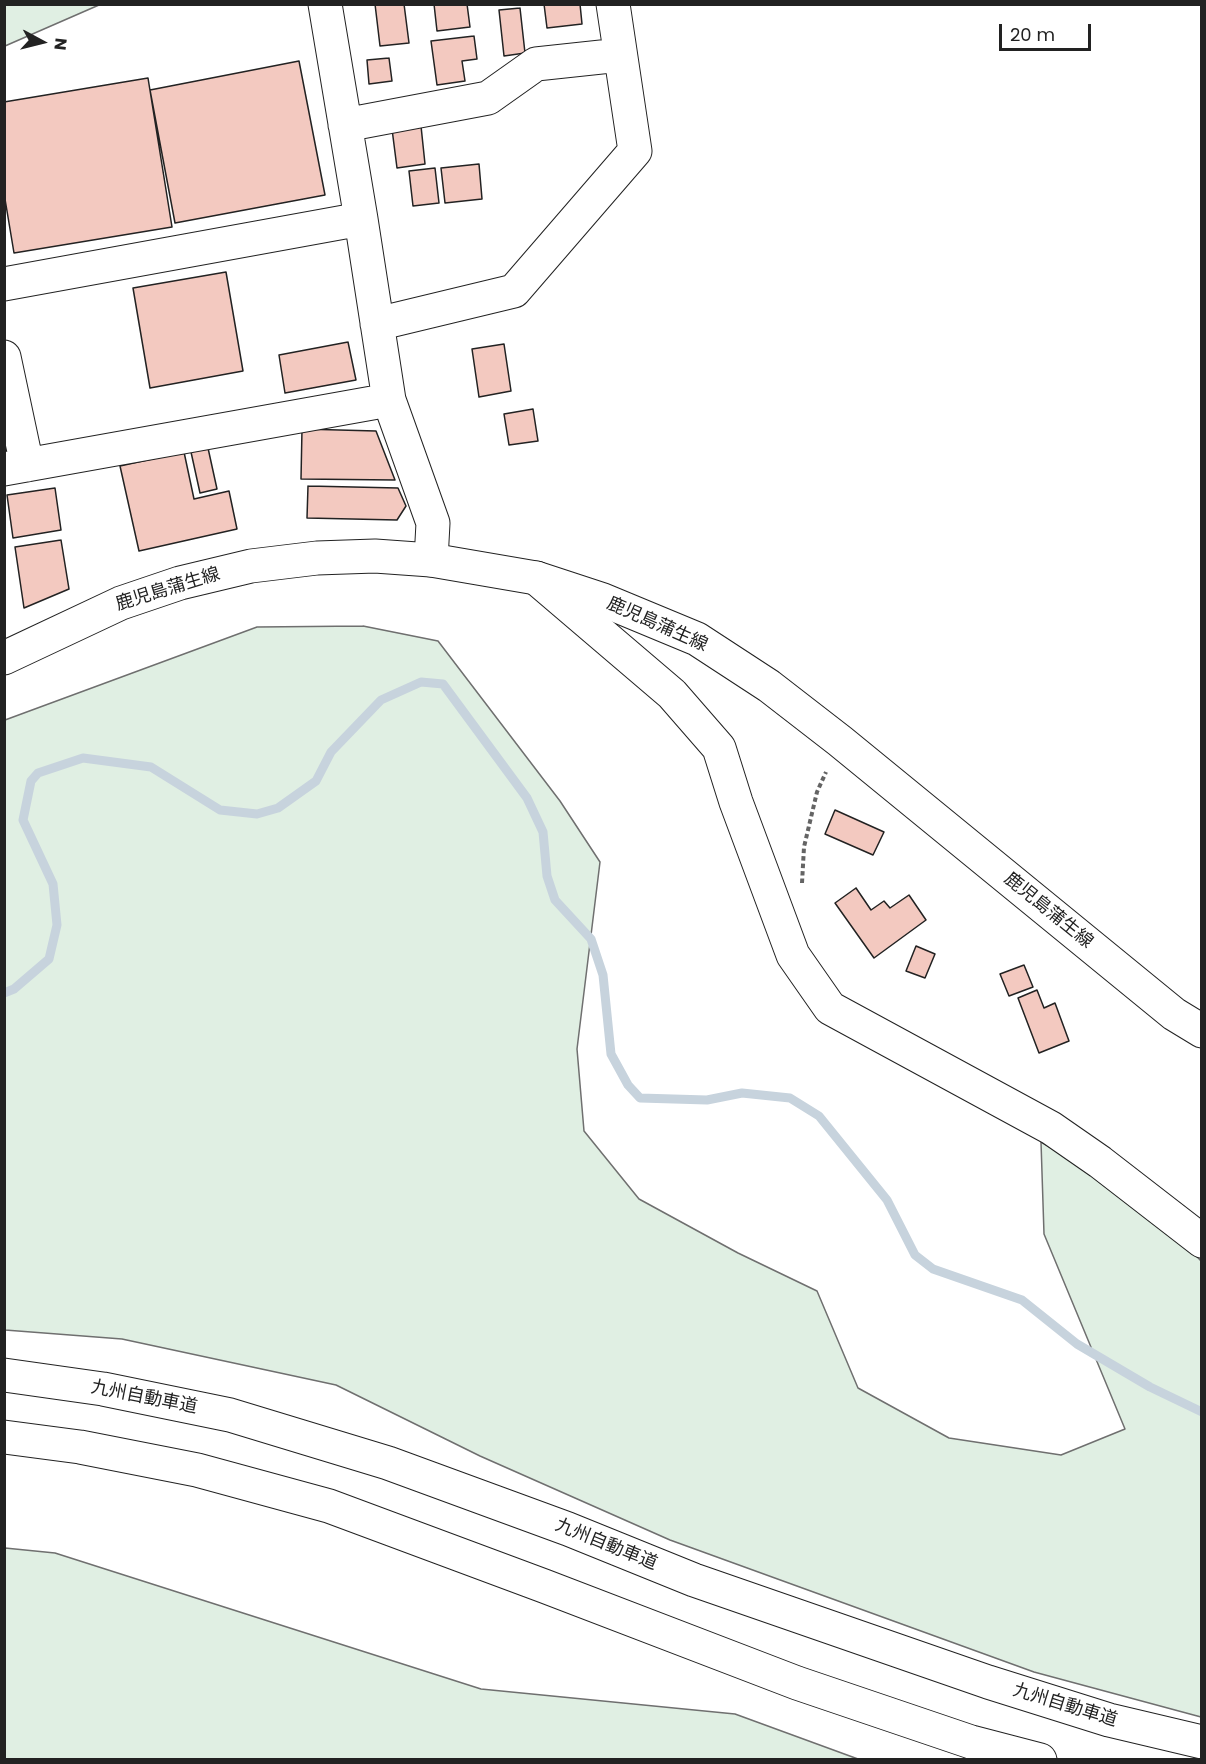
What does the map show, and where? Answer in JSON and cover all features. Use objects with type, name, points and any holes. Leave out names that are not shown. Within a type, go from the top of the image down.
[{"type":"main road","points":[[325,4],[362,219],[389,400],[433,523],[432,560]]},
{"type":"main road","points":[[377,324],[514,291],[635,151],[613,4]]},
{"type":"main road","points":[[345,125],[488,98],[536,64],[620,55]]},
{"type":"main road","points":[[4,284],[362,219]]},
{"type":"main road","points":[[4,357],[16,467],[389,400]]},
{"type":"main road","name":"鹿児島蒲生線","points":[[4,658],[121,603],[180,583],[251,566],[317,558],[375,556],[432,560],[536,578],[603,600],[697,639],[769,686],[840,741],[1174,1014],[1202,1030]]},
{"type":"main road","points":[[536,578],[672,694],[719,748],[736,802],[793,955],[830,1008],[1051,1128],[1100,1162],[1202,1241]]},
{"type":"main road","name":"九州自動車道","points":[[4,1375],[103,1389],[230,1415],[376,1459],[568,1529],[694,1580],[977,1678],[1109,1720],[1202,1742]]},
{"type":"main road","points":[[4,1437],[80,1447],[197,1470],[329,1506],[797,1683],[971,1742],[1040,1760]]},
{"type":"path","points":[[802,887],[804,847],[817,792],[840,741]]},
{"type":"green space","points":[[5,4],[99,4],[99,5],[5,46]]},
{"type":"green space","points":[[363,626],[438,641],[560,801],[600,862],[577,1049],[584,1131],[639,1199],[738,1253],[817,1291],[858,1388],[949,1438],[1061,1455],[1125,1429],[1044,1234],[1041,1142],[1145,1202],[1201,1261],[1201,1717],[1034,1672],[670,1540],[480,1456],[336,1385],[122,1339],[5,1330],[5,720],[257,627]]},
{"type":"green space","points":[[5,1548],[55,1553],[481,1689],[735,1714],[858,1759],[5,1759]]},
{"type":"building","points":[[375,4],[404,4],[409,43],[380,46]]},
{"type":"building","points":[[434,4],[467,4],[470,27],[437,31]]},
{"type":"building","points":[[544,4],[580,4],[582,24],[547,28]]},
{"type":"building","points":[[520,8],[525,53],[504,56],[499,10]]},
{"type":"building","points":[[474,36],[477,59],[462,61],[465,81],[437,85],[431,41]]},
{"type":"building","points":[[389,58],[392,81],[369,84],[367,60]]},
{"type":"building","points":[[299,61],[325,195],[175,223],[150,90]]},
{"type":"building","points":[[148,78],[172,227],[14,253],[4,193],[4,102]]},
{"type":"building","points":[[421,126],[425,164],[397,168],[392,129]]},
{"type":"building","points":[[479,164],[482,199],[445,203],[441,168]]},
{"type":"building","points":[[435,168],[439,203],[413,206],[409,171]]},
{"type":"building","points":[[226,272],[243,371],[150,388],[133,288]]},
{"type":"building","points":[[348,342],[356,380],[285,393],[279,355]]},
{"type":"building","points":[[504,344],[511,391],[479,397],[472,349]]},
{"type":"building","points":[[533,409],[538,441],[509,445],[504,414]]},
{"type":"building","points":[[302,429],[376,431],[395,480],[301,479]]},
{"type":"building","points":[[208,448],[217,489],[200,493],[191,452]]},
{"type":"building","points":[[184,452],[194,499],[229,491],[237,529],[139,551],[120,466]]},
{"type":"building","points":[[308,486],[398,488],[406,506],[397,520],[307,518]]},
{"type":"building","points":[[55,488],[61,530],[13,538],[7,495]]},
{"type":"building","points":[[61,540],[69,589],[24,608],[15,547]]},
{"type":"building","points":[[835,810],[884,832],[873,855],[825,834]]},
{"type":"building","points":[[856,888],[871,910],[884,901],[890,908],[909,895],[926,920],[874,958],[835,903]]},
{"type":"building","points":[[916,946],[935,954],[925,978],[906,971]]},
{"type":"building","points":[[1024,965],[1033,987],[1009,996],[1000,974]]},
{"type":"building","points":[[1037,990],[1044,1008],[1055,1003],[1069,1041],[1039,1053],[1018,998]]},
{"type":"waterway","points":[[4,993],[14,989],[49,959],[57,925],[53,884],[23,820],[31,781],[38,773],[83,758],[151,767],[220,810],[257,814],[278,808],[316,781],[331,752],[381,700],[421,682],[443,684],[527,798],[543,832],[547,876],[555,900],[591,939],[603,975],[611,1054],[628,1085],[640,1098],[707,1100],[742,1093],[790,1098],[819,1116],[887,1200],[915,1255],[933,1269],[1022,1300],[1077,1344],[1150,1387],[1202,1412]]}]
